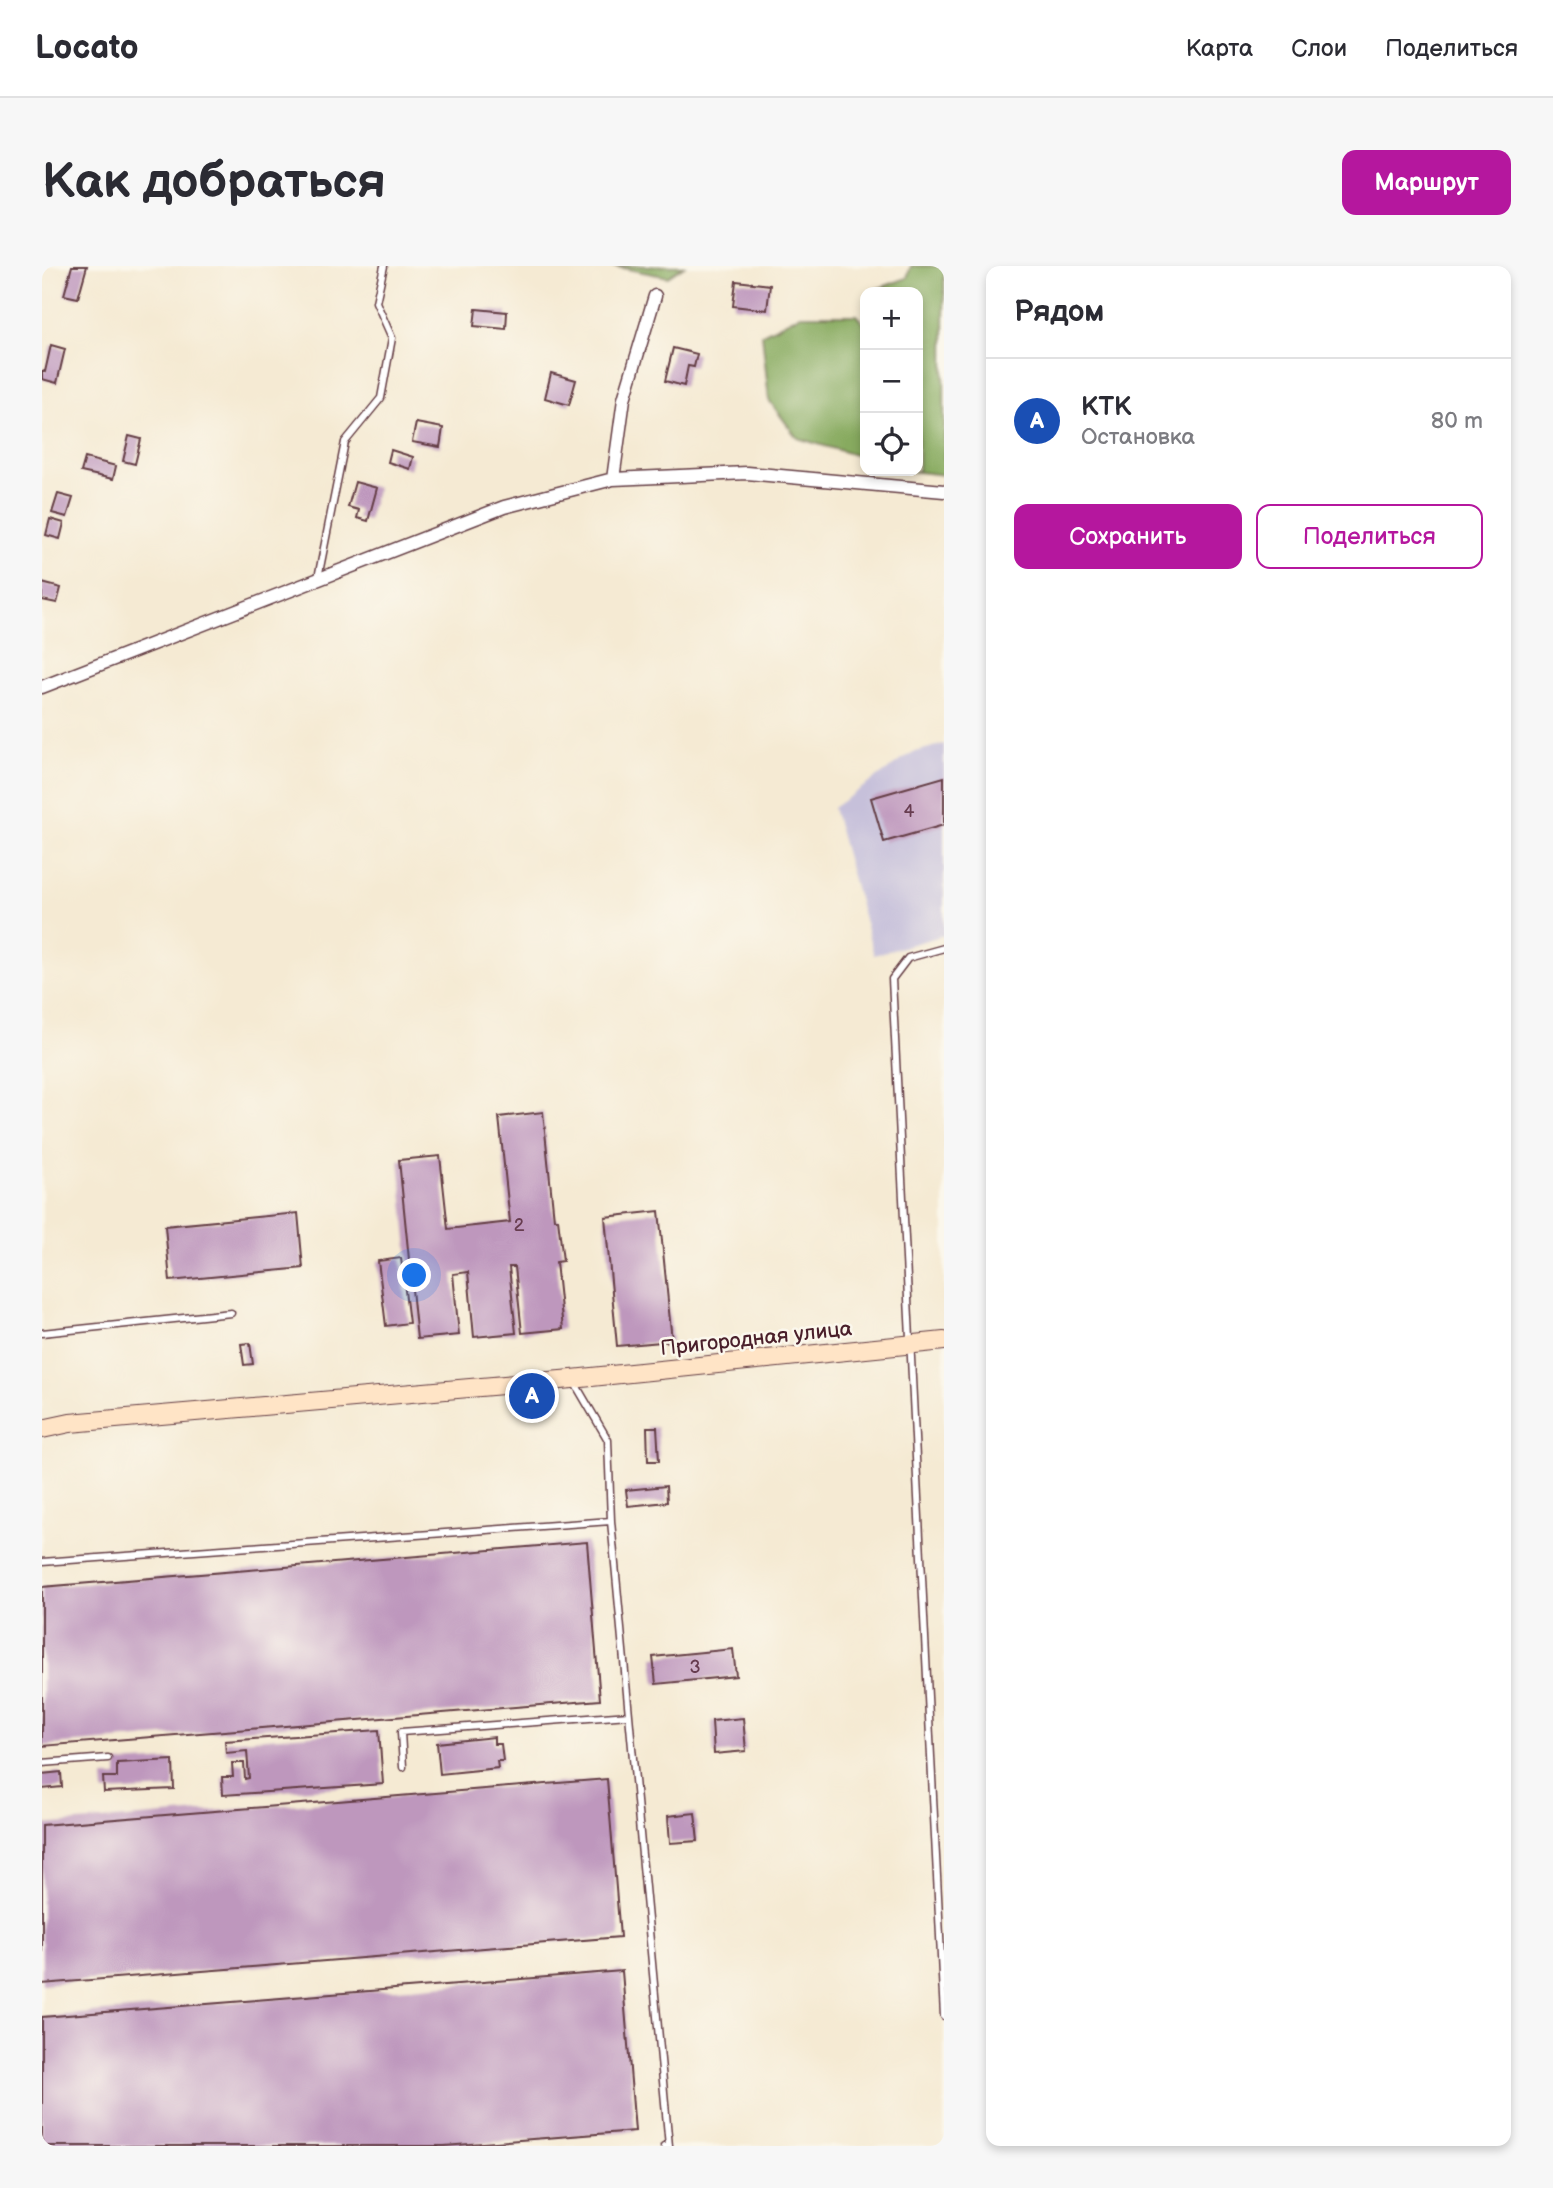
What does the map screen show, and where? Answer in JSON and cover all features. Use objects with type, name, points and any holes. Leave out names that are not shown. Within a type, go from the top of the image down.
[{"type":"street","points":[[613,479],[624,398],[655,296]]},
{"type":"street","points":[[42,687],[503,507],[613,479],[747,473],[944,491]]},
{"type":"street","name":"Пригородная улица","points":[[42,1429],[70,1423],[572,1379],[944,1341]]},
{"type":"lane","points":[[317,580],[345,442],[381,398],[393,338],[376,302],[384,266]]},
{"type":"lane","points":[[944,948],[908,958],[892,979],[944,2016]]},
{"type":"lane","points":[[42,1333],[231,1313]]},
{"type":"lane","points":[[572,1379],[608,1440],[611,1521],[669,2146],[664,2146]]},
{"type":"lane","points":[[42,1562],[611,1521]]},
{"type":"lane","points":[[403,1767],[401,1731],[629,1715]]},
{"type":"lane","points":[[42,1763],[108,1758]]},
{"type":"lane","points":[[933,1808],[944,1807]]},
{"type":"lane","points":[[938,1899],[944,1905]]},
{"type":"shaded area","points":[[944,744],[944,935],[874,955],[833,808],[912,753]]},
{"type":"green space","points":[[612,266],[684,266],[668,277]]},
{"type":"green space","points":[[911,266],[944,266],[944,475],[923,473],[923,287],[882,287],[907,278]]},
{"type":"green space","points":[[800,315],[856,315],[860,319],[860,457],[797,438],[769,400],[762,334]]},
{"type":"building","points":[[72,266],[87,266],[78,298],[64,295]]},
{"type":"building","points":[[736,281],[770,285],[767,310],[733,306]]},
{"type":"building","points":[[476,309],[507,312],[506,329],[474,326]]},
{"type":"building","points":[[51,345],[65,349],[57,383],[42,379]]},
{"type":"building","points":[[673,348],[697,354],[694,367],[688,366],[684,386],[665,381]]},
{"type":"building","points":[[551,373],[576,380],[569,405],[545,398]]},
{"type":"building","points":[[416,423],[443,428],[440,447],[412,442]]},
{"type":"building","points":[[129,436],[141,439],[135,464],[123,461]]},
{"type":"building","points":[[391,450],[413,457],[410,469],[388,462]]},
{"type":"building","points":[[85,458],[116,466],[113,479],[81,472]]},
{"type":"building","points":[[355,482],[377,488],[368,521],[357,518],[359,510],[348,507]]},
{"type":"building","points":[[58,494],[73,498],[67,517],[52,513]]},
{"type":"building","points":[[50,519],[64,523],[60,539],[46,535]]},
{"type":"building","points":[[42,583],[61,588],[57,603],[42,600]]},
{"type":"building","points":[[944,777],[944,825],[884,842],[871,798]]},
{"type":"building","points":[[543,1112],[554,1219],[558,1219],[563,1261],[556,1262],[563,1329],[522,1333],[515,1267],[509,1267],[516,1333],[474,1337],[468,1272],[453,1274],[459,1335],[417,1339],[399,1160],[440,1156],[448,1229],[510,1222],[499,1117]]},
{"type":"building","points":[[659,1211],[672,1341],[617,1346],[605,1217]]},
{"type":"building","points":[[298,1213],[303,1268],[170,1281],[165,1226]]},
{"type":"building","points":[[401,1258],[409,1323],[386,1326],[378,1261]]},
{"type":"building","points":[[250,1343],[253,1364],[244,1365],[241,1344]]},
{"type":"building","points":[[647,1427],[657,1427],[659,1461],[648,1461]]},
{"type":"building","points":[[666,1486],[667,1502],[628,1506],[626,1490]]},
{"type":"building","points":[[587,1542],[600,1700],[42,1746],[42,1587]]},
{"type":"building","points":[[733,1649],[736,1676],[656,1684],[653,1657]]},
{"type":"building","points":[[743,1718],[746,1751],[714,1754],[712,1721]]},
{"type":"building","points":[[379,1730],[383,1784],[223,1795],[222,1777],[233,1777],[232,1763],[244,1763],[245,1779],[249,1778],[247,1751],[226,1753],[225,1741]]},
{"type":"building","points":[[494,1737],[494,1744],[501,1744],[503,1761],[497,1761],[498,1768],[440,1774],[437,1743]]},
{"type":"building","points":[[173,1760],[174,1789],[104,1792],[103,1777],[117,1777],[117,1763]]},
{"type":"building","points":[[61,1772],[62,1787],[42,1789],[42,1774]]},
{"type":"building","points":[[607,1779],[620,1937],[42,1984],[42,1825]]},
{"type":"building","points":[[695,1813],[698,1841],[670,1843],[668,1816]]},
{"type":"building","points":[[622,1971],[635,2131],[444,2146],[42,2146],[42,2017]]},
{"type":"place","name":"КТК","points":[[532,1396]]}]
